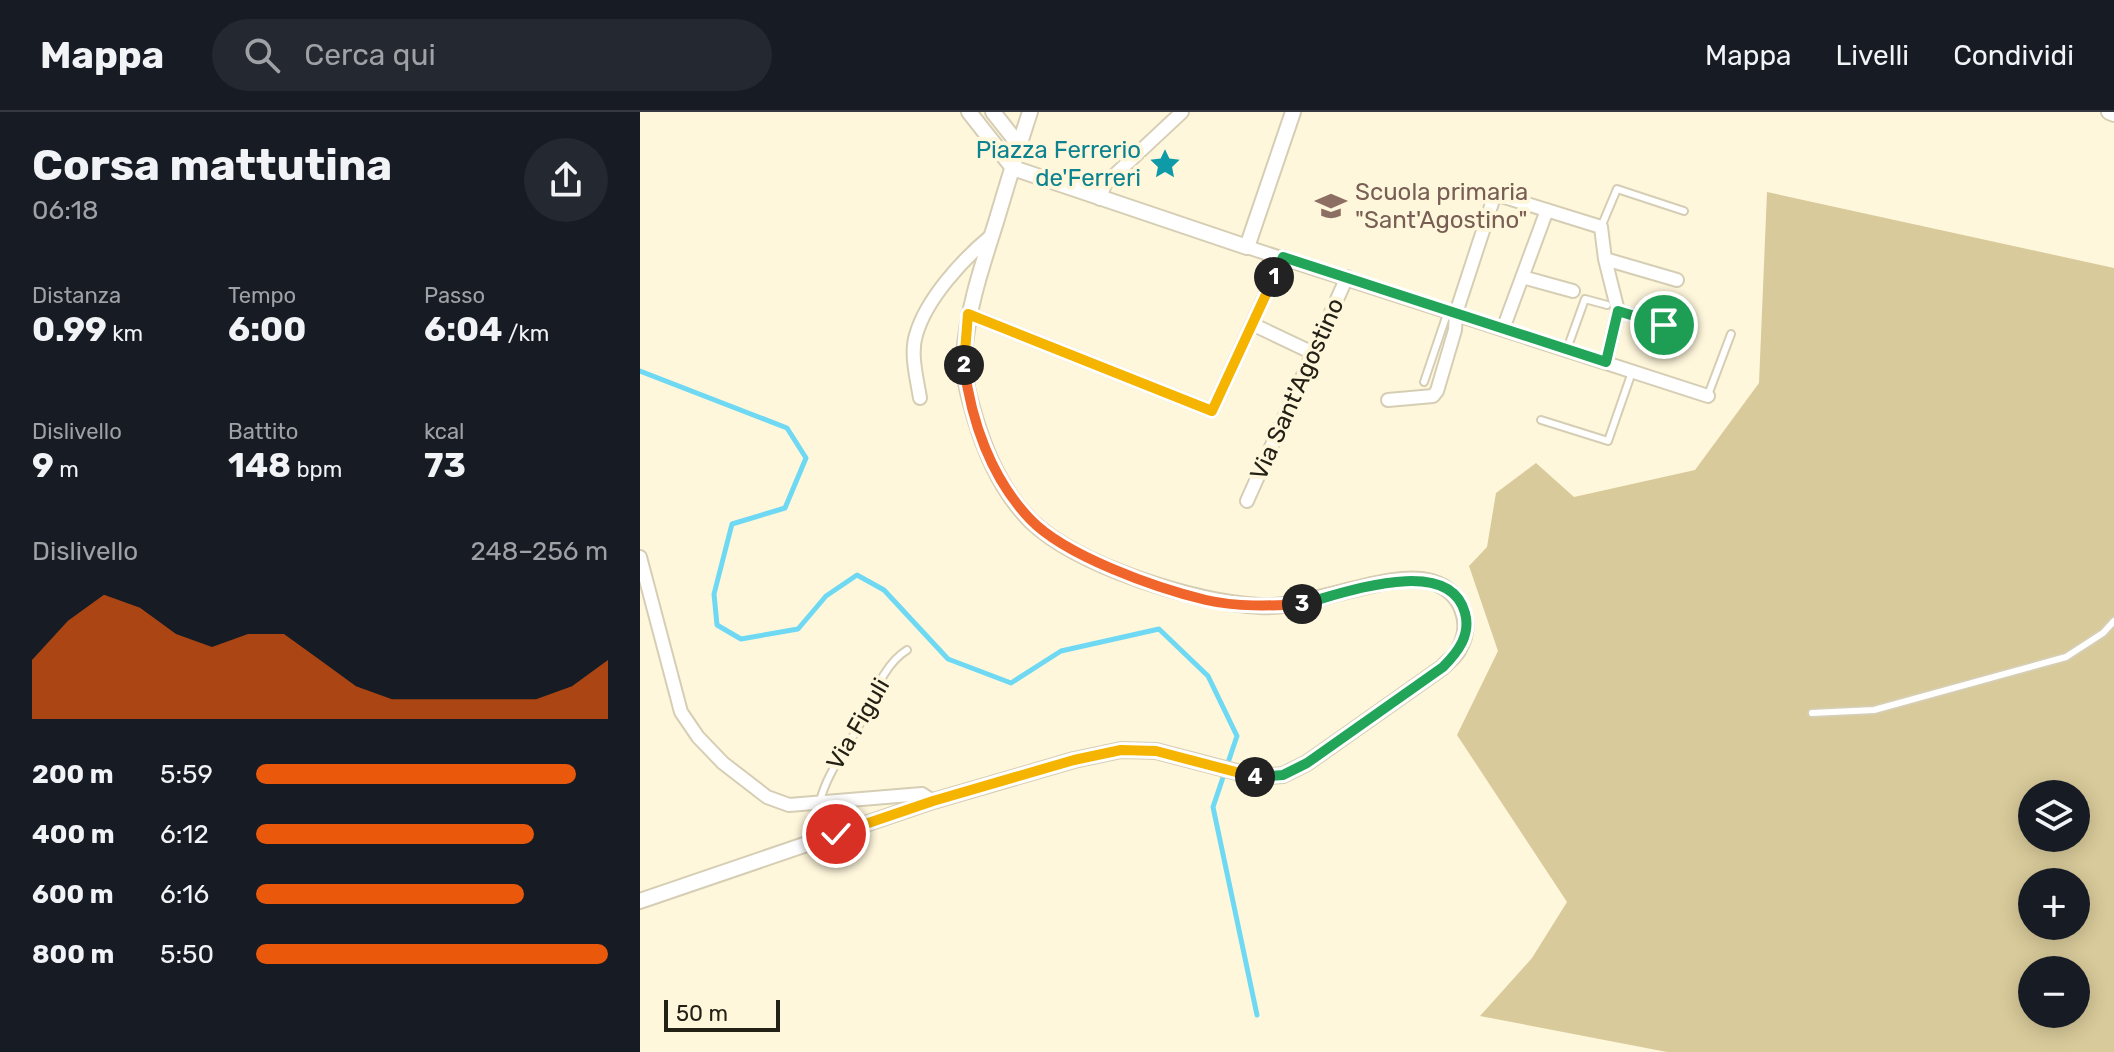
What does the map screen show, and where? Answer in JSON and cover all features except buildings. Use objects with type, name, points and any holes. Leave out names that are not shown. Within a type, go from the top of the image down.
[{"type":"street","points":[[969,112],[1013,168],[1708,396]]},
{"type":"street","points":[[993,112],[1019,145]]},
{"type":"street","points":[[640,901],[933,801],[1074,760],[1121,750],[1156,751],[1256,777],[1283,775],[1307,763],[1443,667],[1458,651],[1465,634],[1465,612],[1454,594],[1431,582],[1396,580],[1303,604],[1261,607],[1206,600],[1126,574],[1067,547],[1031,520],[1003,484],[985,449],[968,394],[964,360],[968,314],[1030,112]]},
{"type":"street","points":[[1100,199],[1105,184],[1182,112]]},
{"type":"street","points":[[1247,247],[1293,112]]},
{"type":"street","points":[[1388,400],[1433,396],[1437,391],[1455,330],[1452,312],[1495,194],[1601,227],[1612,308],[1606,362]]},
{"type":"street","points":[[1503,329],[1547,210]]},
{"type":"street","points":[[920,398],[914,357],[915,336],[934,300],[964,258],[992,235]]},
{"type":"street","points":[[968,314],[1212,411],[1283,257]]},
{"type":"street","points":[[1605,259],[1677,280]]},
{"type":"street","name":"Via Sant'Agostino","points":[[1247,501],[1347,277]]},
{"type":"street","points":[[1522,277],[1573,291]]},
{"type":"street","points":[[1612,308],[1664,325]]},
{"type":"street","points":[[1252,324],[1313,353]]},
{"type":"street","points":[[640,557],[681,712],[723,763],[767,797],[789,805],[922,794],[933,801]]},
{"type":"lane","points":[[1601,227],[1617,189],[1684,211]]},
{"type":"lane","points":[[1567,349],[1585,299],[1612,308]]},
{"type":"lane","points":[[1424,382],[1452,312]]},
{"type":"lane","points":[[1708,396],[1731,334]]},
{"type":"lane","points":[[1541,420],[1608,441],[1632,372]]},
{"type":"lane","points":[[1812,713],[1874,710],[2066,657],[2103,633],[2114,621]]},
{"type":"lane","name":"Via Figuli","points":[[819,804],[825,781],[858,728],[879,685],[899,655],[907,650]]},
{"type":"shaded area","points":[[1767,192],[2114,268],[2114,1052],[1667,1052],[1480,1016],[1532,958],[1567,902],[1457,735],[1498,651],[1469,566],[1487,547],[1496,493],[1536,463],[1574,497],[1695,470],[1759,383]]},
{"type":"waterway","points":[[640,371],[787,428],[806,458],[785,508],[732,524],[714,594],[717,625],[741,639],[798,629],[826,596],[857,575],[884,590],[948,659],[1011,683],[1061,651],[1159,629],[1208,676],[1237,736],[1213,807],[1257,1015]]},
{"type":"place","name":"Piazza Ferrerio de'Ferreri","points":[[1165,164]]},
{"type":"place","name":"Scuola primaria \"Sant'Agostino\"","points":[[1331,206]]},
{"type":"route","points":[[836,834],[933,801],[1074,760],[1121,750],[1156,751],[1256,777],[1283,775],[1307,763],[1443,667],[1458,651],[1465,634],[1465,612],[1454,594],[1431,582],[1396,580],[1303,604],[1261,607],[1206,600],[1126,574],[1067,547],[1031,520],[1003,484],[985,449],[968,394],[964,360],[968,314],[1212,411],[1283,257],[1606,362],[1618,311],[1664,325]]}]
